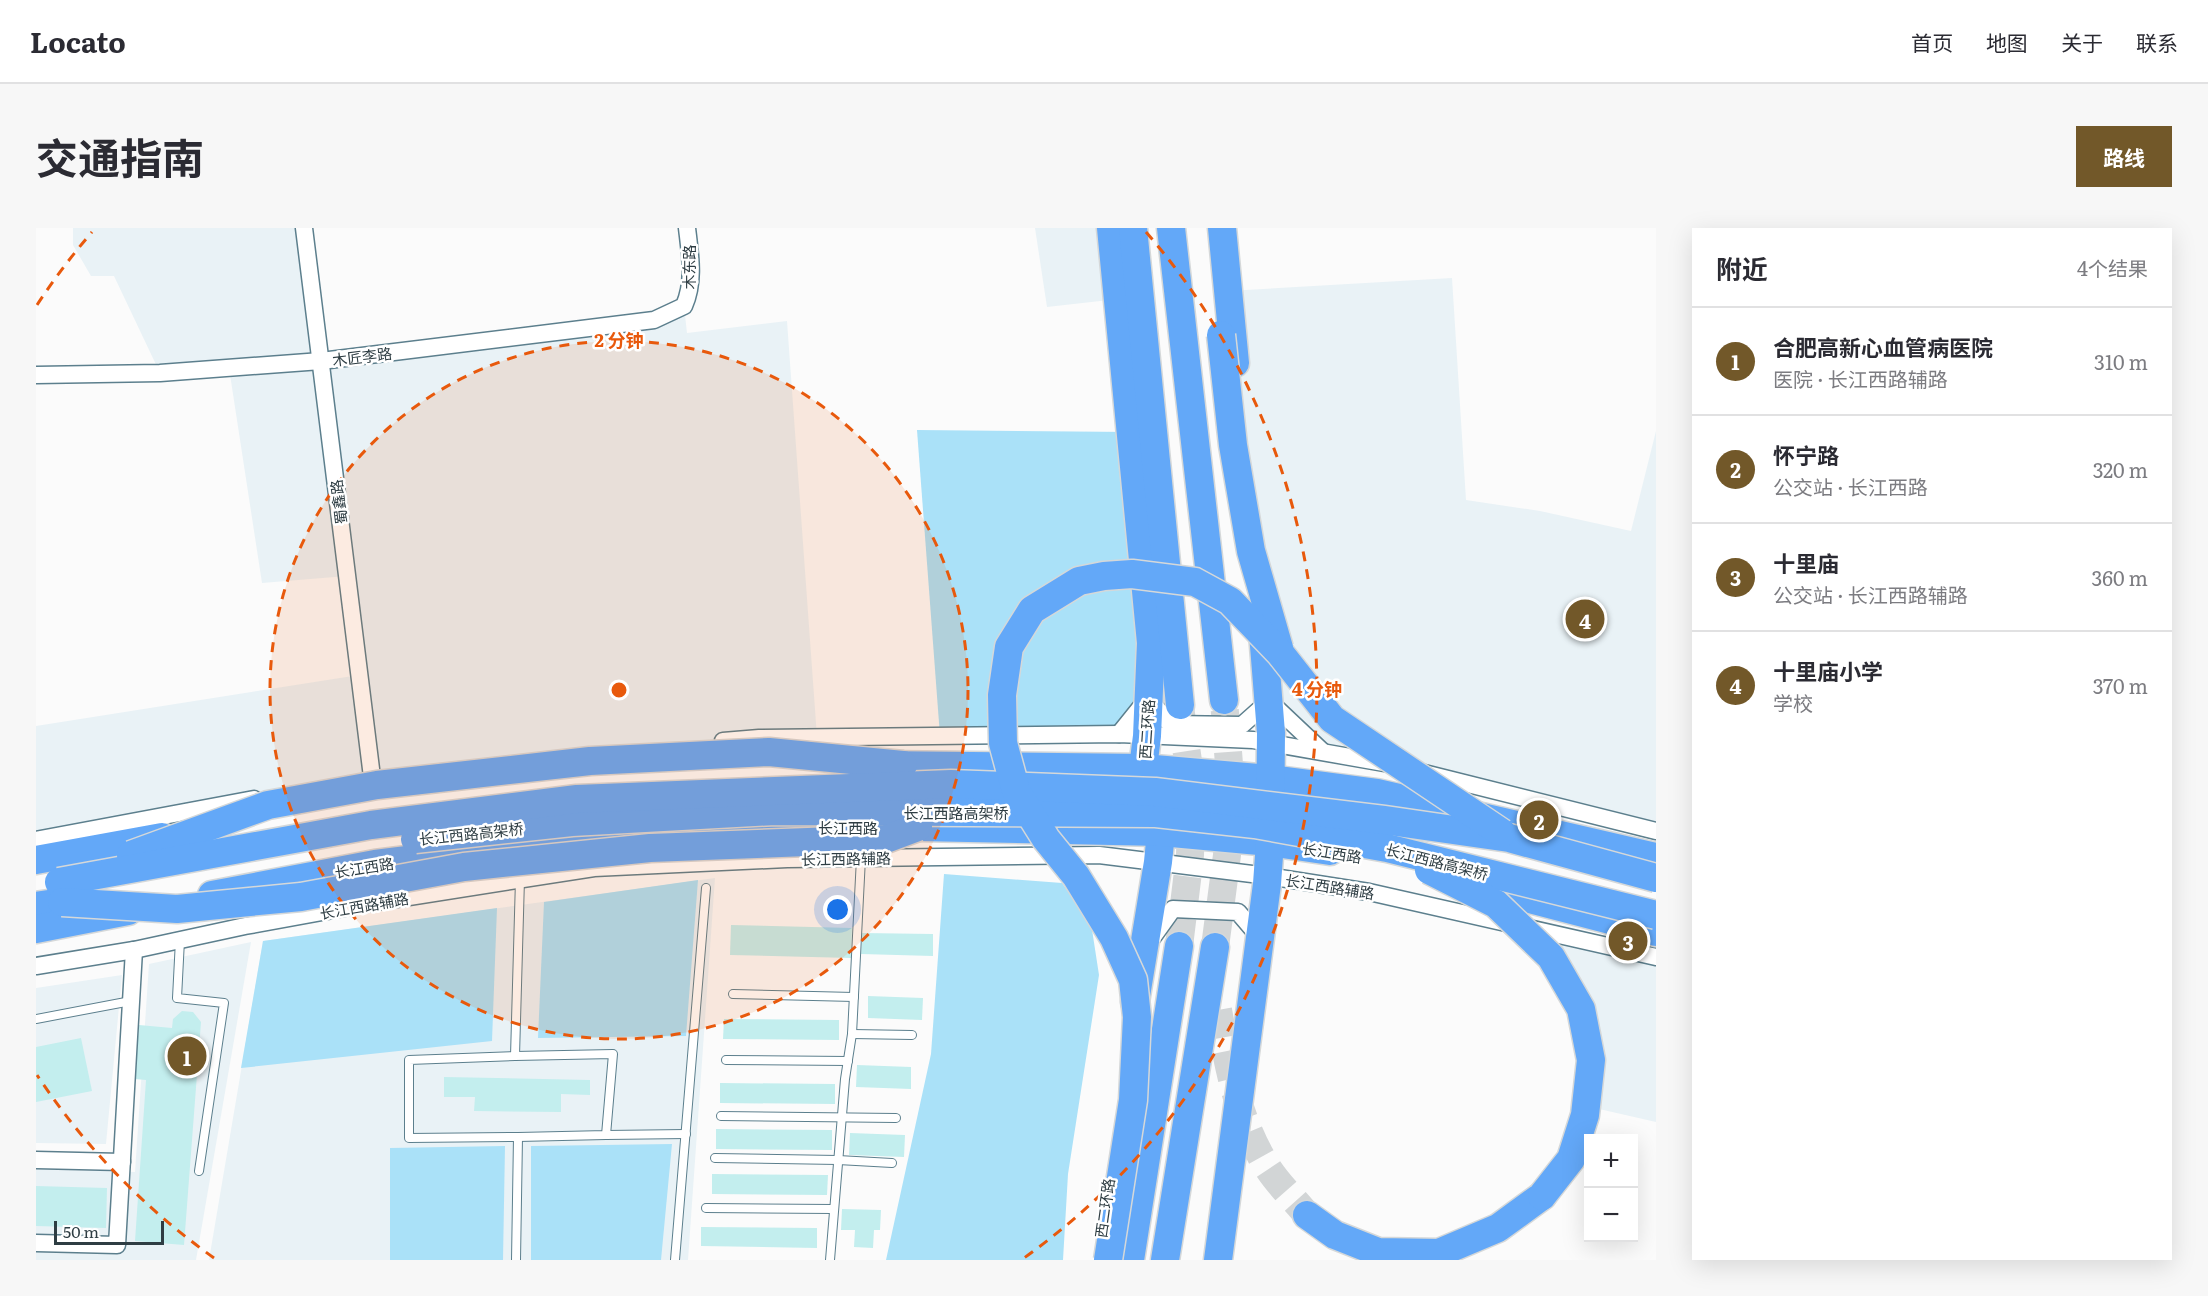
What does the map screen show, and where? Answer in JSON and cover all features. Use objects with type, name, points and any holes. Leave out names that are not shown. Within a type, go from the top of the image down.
[{"type":"highway","name":"西二环路","points":[[1097,1260],[1161,832],[1143,768],[1147,736],[1151,643],[1111,228]]},
{"type":"highway","name":"西二环路","points":[[1133,228],[1180,705]]},
{"type":"highway","points":[[1171,228],[1224,700]]},
{"type":"highway","points":[[1205,228],[1221,335],[1233,445],[1251,551],[1280,653]]},
{"type":"highway","points":[[1218,1260],[1268,876],[1271,743],[1255,528],[1230,319],[1222,228]]},
{"type":"highway","points":[[1108,1260],[1133,1100],[1137,1017],[1133,980],[1114,938],[1076,876],[1046,839],[1016,791],[1003,743],[1002,695],[1010,647],[1032,610],[1079,581],[1132,574],[1195,582],[1230,601],[1280,653],[1332,719],[1509,838]]},
{"type":"highway","points":[[48,894],[268,805],[377,785],[590,761],[769,752],[903,765]]},
{"type":"highway","points":[[36,860],[372,797],[572,775],[779,764],[1143,768],[1270,779],[1377,793],[1656,857]]},
{"type":"highway","name":"长江西路高架桥","points":[[48,894],[371,825],[577,799],[928,785],[1155,792],[1509,838],[1656,878]]},
{"type":"highway","name":"长江西路高架桥","points":[[48,894],[379,843],[572,822],[775,810],[1155,813],[1255,824],[1388,848],[1656,915]]},
{"type":"highway","name":"长江西路","points":[[36,929],[375,864],[566,840],[782,827],[918,827],[1161,832],[1270,842],[1370,858],[1656,932]]},
{"type":"highway","points":[[48,894],[177,909],[301,897],[464,867],[650,848],[885,839],[918,827]]},
{"type":"highway","points":[[1307,1215],[1335,1235],[1378,1252],[1439,1253],[1498,1228],[1542,1196],[1571,1159],[1585,1115],[1591,1060],[1581,1010],[1551,957],[1496,904],[1388,848]]},
{"type":"highway","points":[[1130,1260],[1179,946]]},
{"type":"highway","points":[[1165,1260],[1214,957],[1218,1010]]},
{"type":"street","name":"蜀鑫路","points":[[304,228],[372,777]]},
{"type":"street","name":"木东路","points":[[684,306],[689,293],[691,264],[687,228]]},
{"type":"street","name":"木匠李路","points":[[36,375],[160,373],[321,361],[654,320],[684,306]]},
{"type":"street","points":[[1119,734],[1148,698],[1170,723],[1242,725],[1269,701],[1322,751]]},
{"type":"street","points":[[36,840],[372,777],[590,752],[759,738],[1119,734],[1253,740],[1367,758],[1656,831]]},
{"type":"street","name":"长江西路辅路","points":[[36,966],[134,950],[377,902],[594,868],[787,859],[1099,855],[1268,876],[1369,892],[1656,957]]},
{"type":"street","points":[[1144,950],[1173,909],[1238,912],[1260,939]]},
{"type":"street","points":[[36,1243],[117,1245],[134,950]]},
{"type":"street","points":[[36,1160],[122,1162]]},
{"type":"lane","points":[[830,1260],[833,1209],[852,1034],[861,858]]},
{"type":"lane","points":[[515,1056],[520,879]]},
{"type":"lane","points":[[675,1260],[706,888]]},
{"type":"lane","points":[[180,940],[177,998],[224,1003],[199,1171]]},
{"type":"lane","points":[[733,994],[854,997]]},
{"type":"lane","points":[[36,1019],[131,1001]]},
{"type":"lane","points":[[852,1034],[912,1035]]},
{"type":"lane","points":[[606,1135],[613,1054],[409,1060],[409,1138],[686,1134]]},
{"type":"lane","points":[[726,1060],[848,1061]]},
{"type":"lane","points":[[721,1116],[896,1118]]},
{"type":"lane","points":[[516,1260],[518,1137]]},
{"type":"lane","points":[[715,1158],[892,1163]]},
{"type":"lane","points":[[706,1208],[833,1209]]},
{"type":"shaded area","points":[[73,228],[304,228],[321,360],[654,320],[684,306],[687,333],[787,321],[817,737],[36,840],[36,726],[359,675],[347,576],[262,583],[229,368],[160,373],[114,276],[91,276],[73,245]]},
{"type":"shaded area","points":[[1035,228],[1111,228],[1118,299],[1047,307]]},
{"type":"shaded area","points":[[1452,278],[1466,500],[1540,511],[1631,531],[1656,431],[1656,831],[1322,751],[1269,701],[1228,291]]},
{"type":"shaded area","points":[[917,430],[1131,432],[1148,698],[1119,734],[940,736]]},
{"type":"shaded area","points":[[944,874],[1062,883],[1091,923],[1099,975],[1068,1174],[1063,1260],[886,1260],[931,1054]]},
{"type":"shaded area","points":[[715,878],[688,1260],[209,1260],[263,941]]},
{"type":"shaded area","points":[[698,880],[686,1036],[538,1038],[544,902]]},
{"type":"shaded area","points":[[497,908],[492,1041],[241,1068],[263,941]]},
{"type":"shaded area","points":[[1518,925],[1656,957],[1656,1122],[1586,1106],[1581,1009]]},
{"type":"shaded area","points":[[251,942],[196,1260],[36,1260],[36,1169],[135,1172],[149,964]]},
{"type":"shaded area","points":[[122,975],[106,1144],[36,1143],[36,988]]},
{"type":"shaded area","points":[[672,1144],[661,1260],[531,1260],[531,1146]]},
{"type":"shaded area","points":[[505,1146],[503,1260],[390,1260],[390,1148]]},
{"type":"building","points":[[731,925],[852,928],[851,958],[730,955]]},
{"type":"building","points":[[862,933],[933,934],[933,956],[861,954]]},
{"type":"building","points":[[868,996],[923,998],[922,1020],[868,1018]]},
{"type":"building","points":[[182,1011],[193,1012],[201,1022],[184,1245],[135,1241],[146,1080],[135,1079],[139,1025],[172,1028],[173,1019]]},
{"type":"building","points":[[724,1019],[839,1020],[839,1040],[723,1039]]},
{"type":"building","points":[[81,1038],[92,1091],[36,1102],[36,1047]]},
{"type":"building","points":[[857,1065],[911,1067],[911,1089],[856,1087]]},
{"type":"building","points":[[444,1077],[590,1080],[590,1095],[561,1094],[561,1112],[474,1111],[475,1097],[444,1097]]},
{"type":"building","points":[[720,1083],[835,1084],[835,1104],[720,1103]]},
{"type":"building","points":[[716,1129],[832,1130],[832,1150],[716,1149]]},
{"type":"building","points":[[850,1133],[905,1135],[904,1157],[849,1155]]},
{"type":"building","points":[[712,1174],[828,1175],[827,1195],[712,1194]]},
{"type":"building","points":[[36,1186],[107,1188],[106,1228],[36,1226]]},
{"type":"building","points":[[842,1209],[881,1210],[880,1230],[874,1230],[873,1248],[854,1247],[855,1230],[841,1230]]},
{"type":"building","points":[[701,1227],[817,1228],[817,1248],[701,1246]]},
{"type":"tunnel","points":[[1215,947],[1227,855],[1231,790],[1224,700]]},
{"type":"tunnel","points":[[1179,946],[1190,855],[1192,788],[1180,707]]},
{"type":"tunnel","points":[[1218,1010],[1235,1090],[1248,1129],[1270,1172],[1307,1215]]},
{"type":"place","name":"十里庙小学","points":[[1585,619]]},
{"type":"place","name":"怀宁路","points":[[1539,820]]},
{"type":"place","name":"十里庙","points":[[1628,941]]},
{"type":"place","name":"合肥高新心血管病医院","points":[[187,1056]]}]
